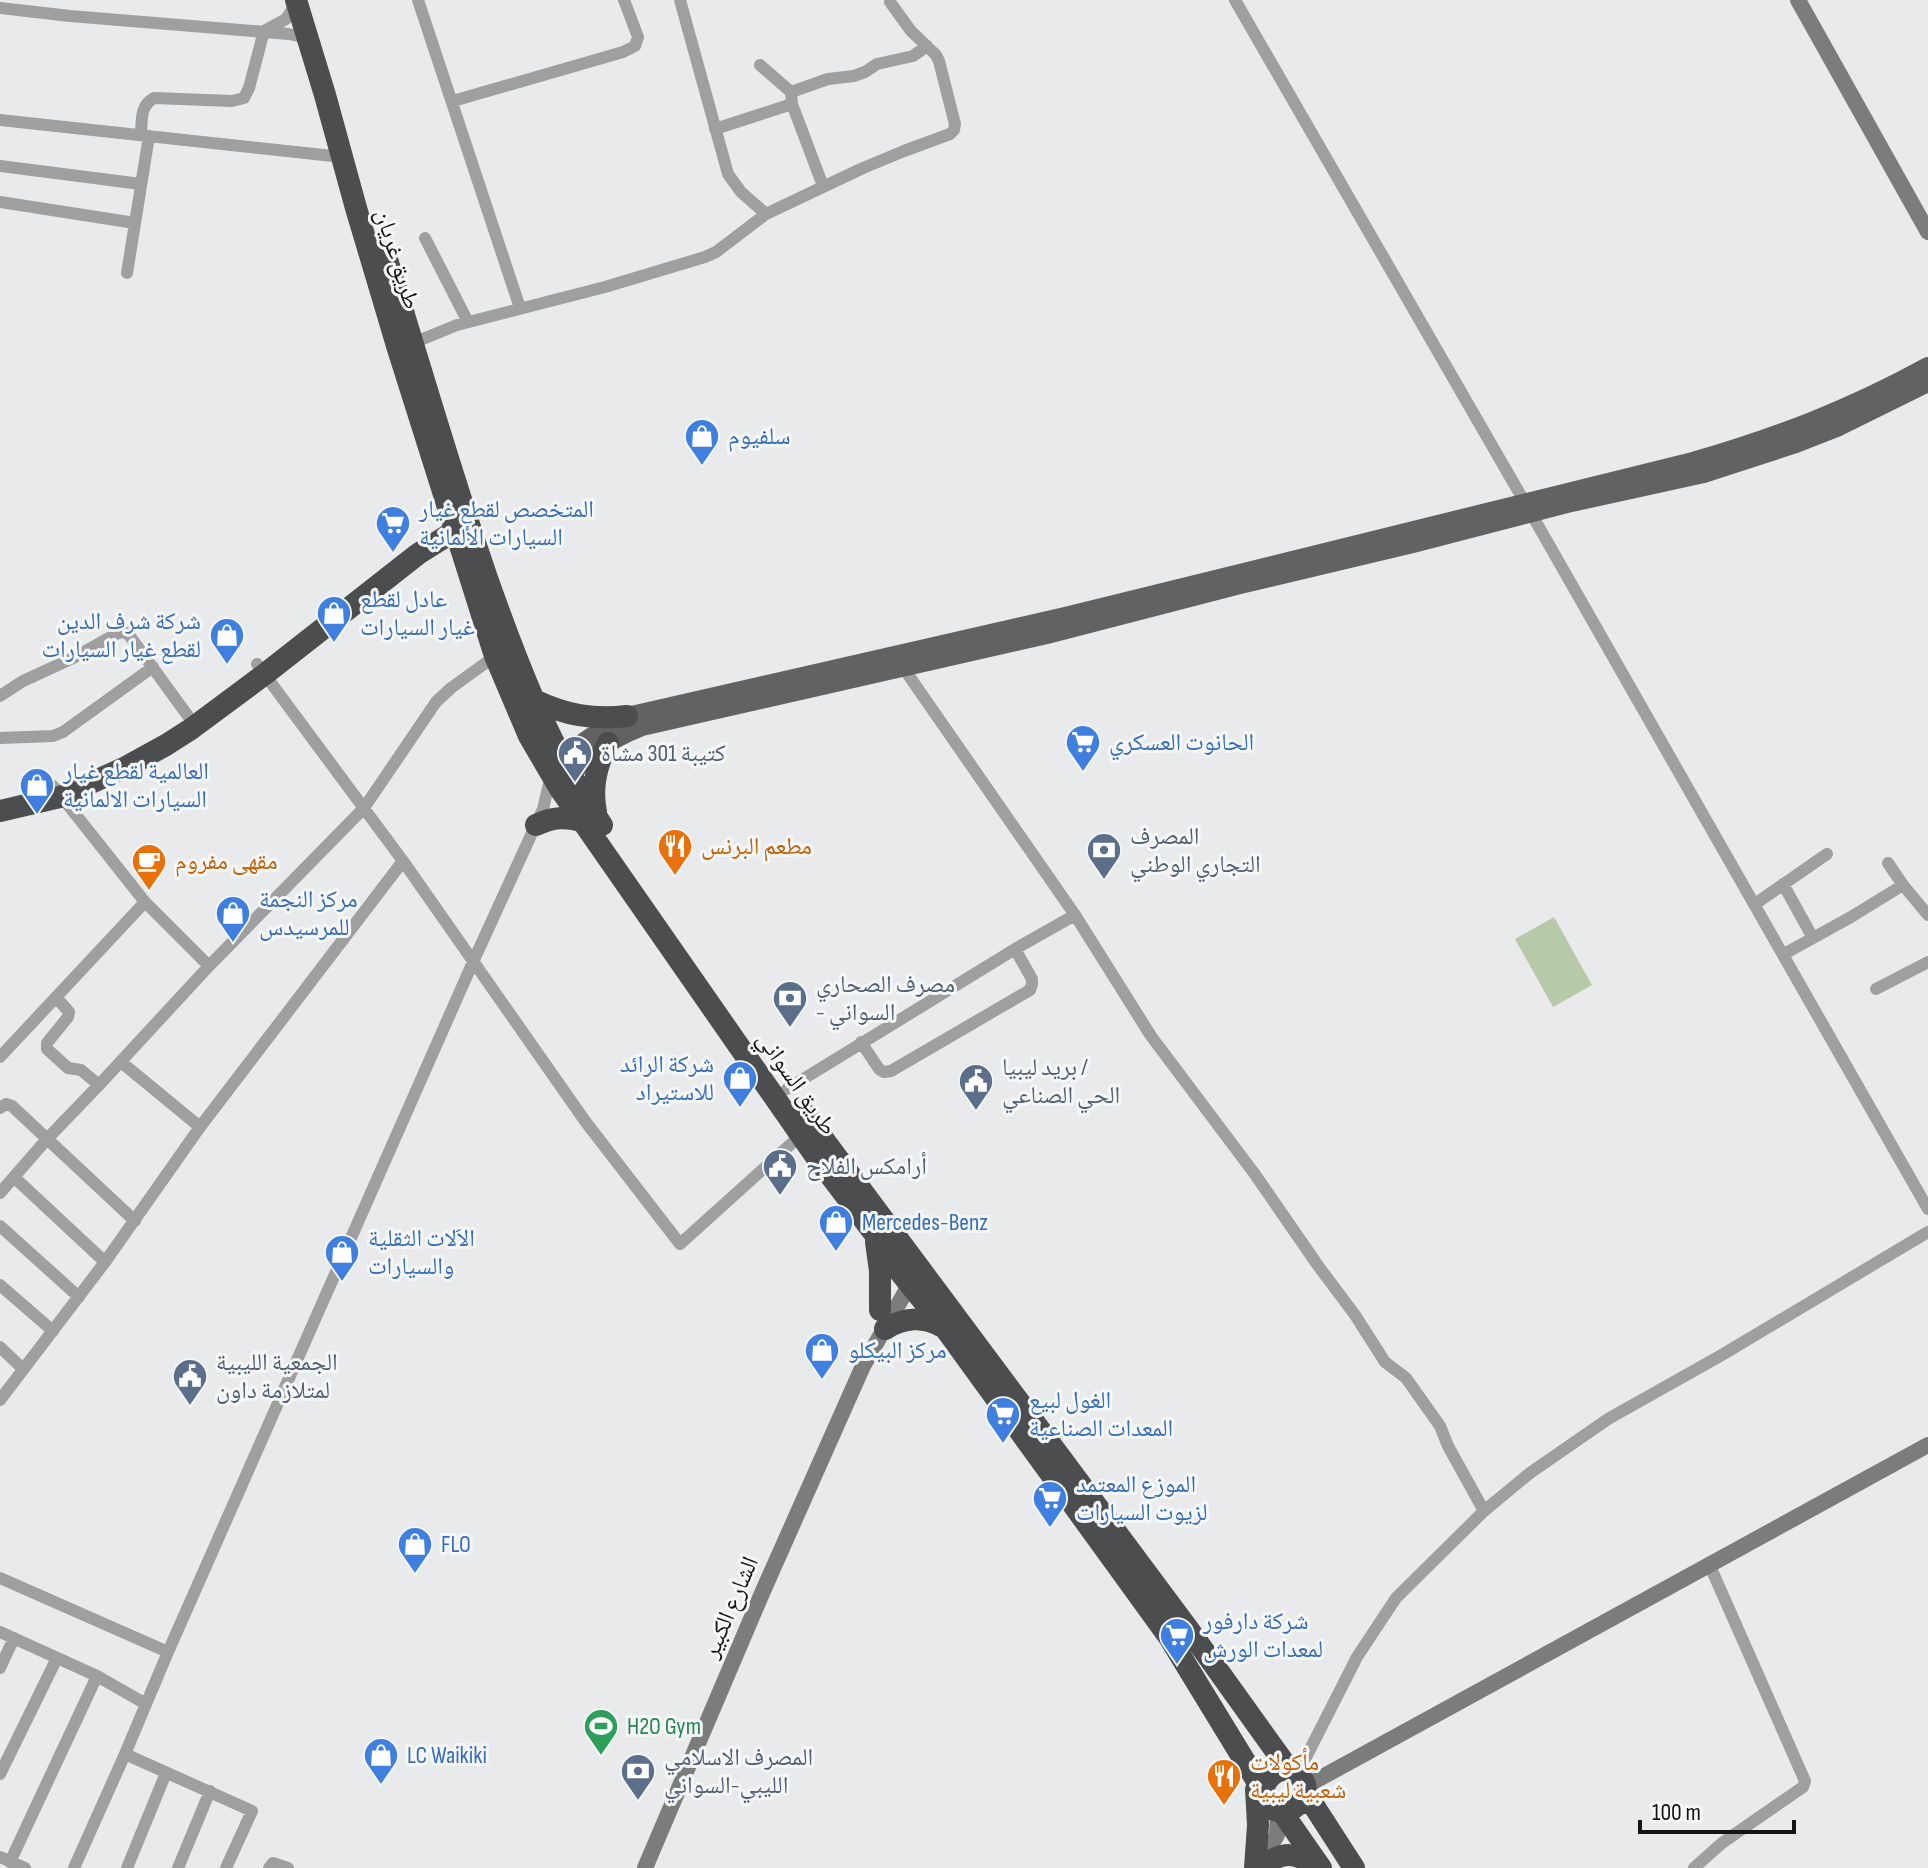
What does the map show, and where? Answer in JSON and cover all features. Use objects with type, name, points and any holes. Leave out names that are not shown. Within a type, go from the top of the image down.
[{"type":"highway","name":"طريق غريان","points":[[302,1],[310,42],[342,157],[406,346],[458,519]]},
{"type":"highway","name":"طريق غريان","points":[[302,1],[368,197],[406,346]]},
{"type":"highway","name":"طريق السواني","points":[[458,519],[529,736],[561,774],[802,1134],[874,1233],[910,1270],[1189,1630],[1299,1781],[1354,1868]]},
{"type":"highway","points":[[0,811],[126,767],[166,745],[191,729],[411,547],[458,519]]},
{"type":"highway","name":"طريق السواني","points":[[503,651],[534,700],[561,774]]},
{"type":"highway","points":[[0,797],[56,791],[87,772],[136,749],[261,669]]},
{"type":"highway","points":[[534,700],[570,715],[598,718],[627,716]]},
{"type":"highway","points":[[540,817],[548,820],[560,817],[591,820],[596,771],[608,743]]},
{"type":"highway","name":"طريق السواني","points":[[591,820],[787,1089],[910,1270],[945,1328],[1174,1643],[1259,1783]]},
{"type":"highway","points":[[874,1233],[880,1271],[882,1319],[896,1323],[921,1319],[945,1328]]},
{"type":"highway","points":[[1259,1783],[1266,1782],[1272,1774],[1280,1771],[1299,1781],[1300,1805],[1292,1810],[1280,1811]]},
{"type":"highway","points":[[1259,1783],[1268,1803],[1280,1811],[1321,1868]]},
{"type":"highway","points":[[1257,1868],[1259,1783]]},
{"type":"highway","points":[[1257,1868],[1287,1854],[1304,1858],[1321,1868]]},
{"type":"main road","points":[[561,774],[593,734],[627,716],[1047,635],[1413,544],[1527,507],[1753,443],[1832,414],[1928,366]]},
{"type":"main road","points":[[1527,507],[1567,504],[1734,465],[1839,427],[1928,383]]},
{"type":"main road","points":[[561,774],[608,743],[642,727],[899,662]]},
{"type":"street","points":[[418,0],[520,308]]},
{"type":"street","points":[[453,101],[635,46],[638,37],[624,0]]},
{"type":"street","points":[[680,0],[728,174],[741,192],[766,214]]},
{"type":"street","points":[[1235,0],[1928,1209]]},
{"type":"street","points":[[1798,0],[1928,232]]},
{"type":"street","points":[[127,273],[141,184],[145,135],[142,109],[154,98],[232,101],[244,98],[264,31],[286,19],[302,1]]},
{"type":"street","points":[[406,346],[468,322],[605,287],[705,257],[766,214],[954,130],[939,61],[890,2]]},
{"type":"street","points":[[0,8],[264,31],[298,36],[310,42]]},
{"type":"street","points":[[715,129],[792,98],[828,79],[854,76],[877,64],[913,56],[927,46]]},
{"type":"street","points":[[760,65],[792,98],[823,186]]},
{"type":"street","points":[[0,120],[342,157]]},
{"type":"street","points":[[0,166],[141,184]]},
{"type":"street","points":[[0,202],[135,223]]},
{"type":"street","points":[[425,238],[468,322]]},
{"type":"street","points":[[0,696],[23,681],[124,632],[188,716]]},
{"type":"street","points":[[0,1193],[209,966],[364,808],[436,702],[503,651]]},
{"type":"street","points":[[899,662],[1075,915],[1151,1036],[1254,1173],[1385,1362],[1406,1378],[1440,1426],[1484,1511]]},
{"type":"street","points":[[0,738],[53,736],[63,732],[153,667]]},
{"type":"street","points":[[261,669],[403,861],[585,1121],[680,1244],[802,1134]]},
{"type":"street","points":[[74,1868],[473,962],[561,774]]},
{"type":"street","points":[[56,791],[145,902],[209,966]]},
{"type":"street","points":[[1755,904],[1827,854]]},
{"type":"street","points":[[0,1400],[105,1262],[200,1127],[403,861]]},
{"type":"street","points":[[1888,863],[1928,915]]},
{"type":"street","points":[[1783,884],[1813,938]]},
{"type":"street","points":[[1784,954],[1903,885]]},
{"type":"street","points":[[0,1057],[145,902]]},
{"type":"street","points":[[787,1089],[1075,915]]},
{"type":"street","points":[[861,1042],[879,1069],[891,1071],[1030,990],[1032,979],[1015,949]]},
{"type":"street","points":[[1876,989],[1928,962]]},
{"type":"street","points":[[56,997],[69,1012],[47,1043],[47,1049],[68,1068],[81,1070],[99,1085]]},
{"type":"street","points":[[121,1062],[200,1127]]},
{"type":"street","points":[[0,1108],[6,1104],[12,1106],[135,1221]]},
{"type":"street","points":[[15,1178],[105,1262]]},
{"type":"street","points":[[0,1226],[79,1297]]},
{"type":"street","points":[[1299,1781],[1357,1657],[1396,1598],[1484,1511],[1530,1473],[1608,1419],[1928,1232]]},
{"type":"street","name":"الشارع الكبير","points":[[645,1868],[882,1319],[910,1270]]},
{"type":"street","points":[[0,1285],[53,1331]]},
{"type":"street","points":[[0,1347],[22,1368]]},
{"type":"street","points":[[1299,1781],[1710,1566],[1928,1445]]},
{"type":"street","points":[[1694,1868],[1722,1843],[1803,1787],[1805,1781],[1710,1566]]},
{"type":"street","points":[[0,1578],[168,1652]]},
{"type":"street","points":[[0,1632],[97,1676],[146,1704]]},
{"type":"street","points":[[0,1668],[14,1638]]},
{"type":"street","points":[[0,1774],[57,1658]]},
{"type":"street","points":[[25,1868],[5,1860],[97,1676]]},
{"type":"street","points":[[125,1754],[252,1811],[226,1868]]},
{"type":"street","points":[[127,1868],[166,1773]]},
{"type":"street","points":[[178,1868],[210,1791]]},
{"type":"street","points":[[1257,1868],[1277,1835],[1280,1811]]},
{"type":"street","points":[[269,1868],[276,1863],[288,1868]]},
{"type":"green space","points":[[1554,917],[1592,985],[1553,1007],[1515,939]]},
{"type":"place","name":"سلفيوم","points":[[702,467]]},
{"type":"place","name":"المتخصص لقطع غيار السيارات الألمانية","points":[[393,554]]},
{"type":"place","name":"عادل لقطع غيار السيارات","points":[[334,644]]},
{"type":"place","name":"شركة شرف الدين لقطع غيار السيارات","points":[[227,666]]},
{"type":"place","name":"الحانوت العسكري","points":[[1083,773]]},
{"type":"place","name":"كتيبة 301 مشاة","points":[[575,784]]},
{"type":"place","name":"العالمية لقطع غيار السيارات الالمانية","points":[[37,816]]},
{"type":"place","name":"مطعم البرنس","points":[[675,877]]},
{"type":"place","name":"المصرف التجاري الوطني","points":[[1104,881]]},
{"type":"place","name":"مقهى مفروم","points":[[149,892]]},
{"type":"place","name":"مركز النجمة للمرسيدس","points":[[233,944]]},
{"type":"place","name":"مصرف الصحاري - السواني","points":[[790,1029]]},
{"type":"place","name":"شركة الرائد للاستيراد","points":[[740,1109]]},
{"type":"place","name":"بريد ليبيا / الحي الصناعي","points":[[976,1112]]},
{"type":"place","name":"أرامكس الفلاح","points":[[780,1197]]},
{"type":"place","name":"Mercedes-Benz","points":[[836,1253]]},
{"type":"place","name":"الاَلات الثقلية والسيارات","points":[[342,1283]]},
{"type":"place","name":"مركز البيكلو","points":[[822,1381]]},
{"type":"place","name":"الجمعية الليبية لمتلازمة داون","points":[[190,1407]]},
{"type":"place","name":"الغول لبيع المعدات الصناعية","points":[[1003,1445]]},
{"type":"place","name":"الموزع المعتمد لزيوت السيارات","points":[[1050,1529]]},
{"type":"place","name":"FLO","points":[[415,1575]]},
{"type":"place","name":"شركة دارفور لمعدات الورش","points":[[1177,1666]]},
{"type":"place","name":"H2O Gym","points":[[601,1757]]},
{"type":"place","name":"LC Waikiki","points":[[381,1786]]},
{"type":"place","name":"المصرف الاسلامي الليبي-السواني","points":[[638,1802]]},
{"type":"place","name":"مأكولات شعبية ليبية","points":[[1224,1807]]}]
